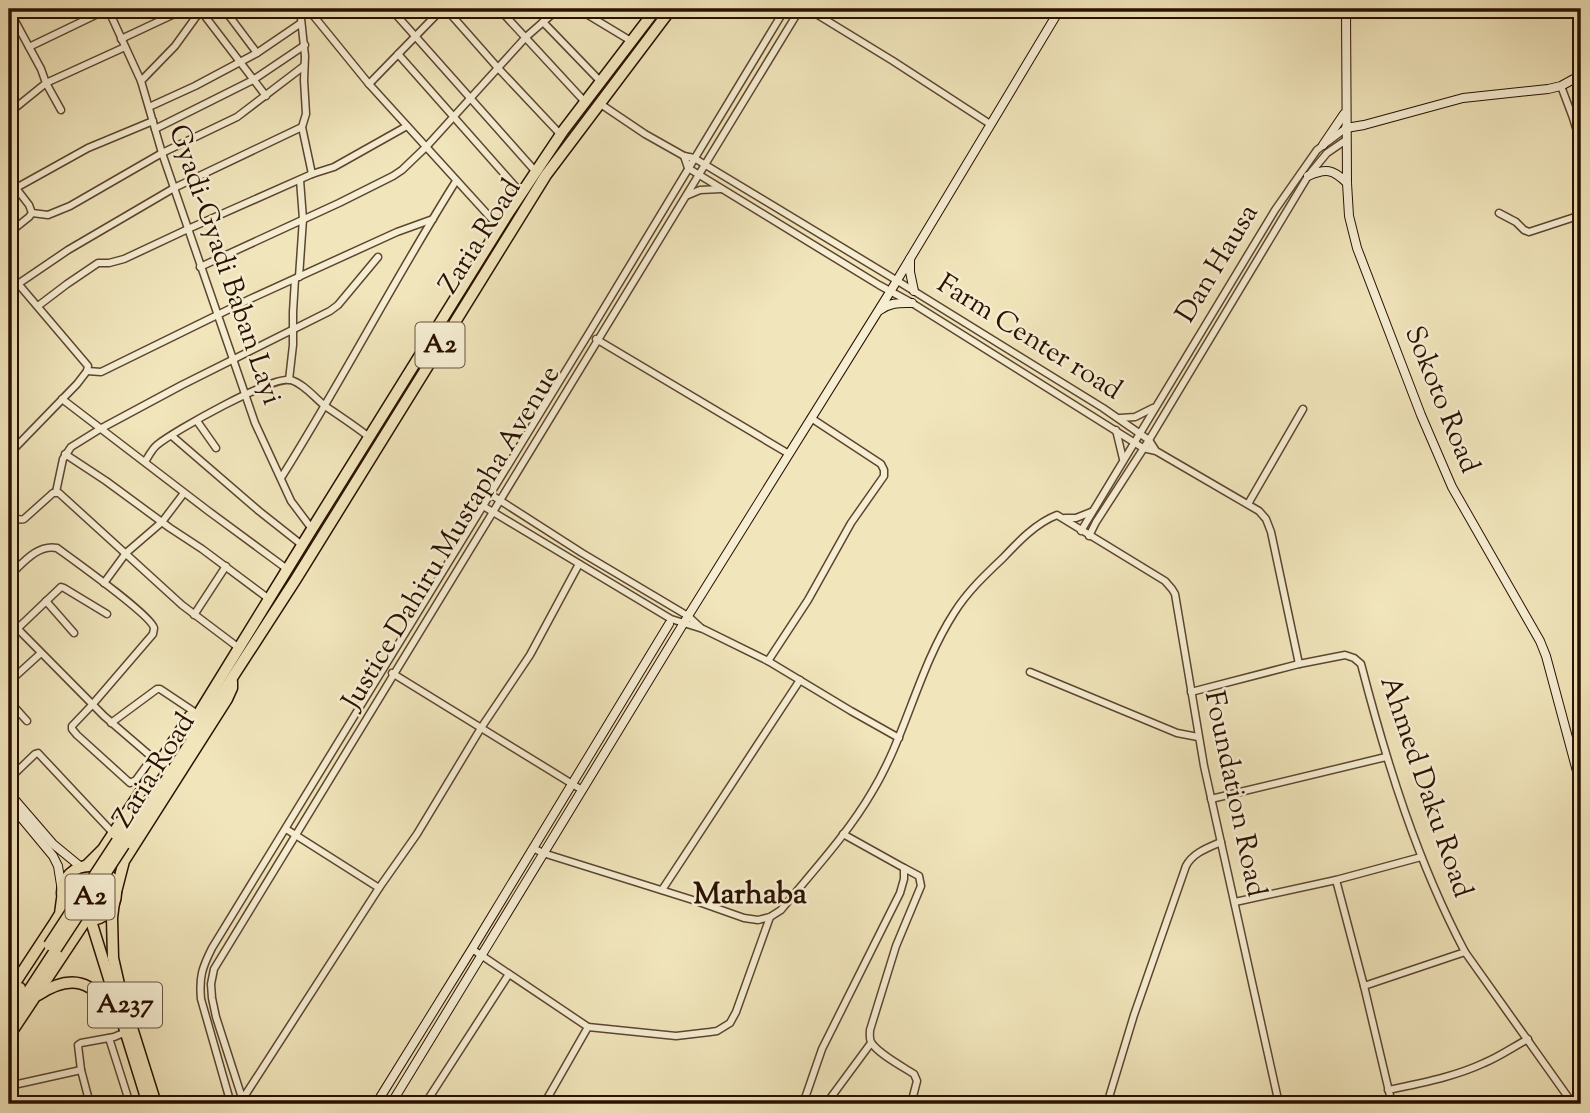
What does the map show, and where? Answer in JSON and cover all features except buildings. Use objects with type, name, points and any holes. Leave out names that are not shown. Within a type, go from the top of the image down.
[{"type":"highway","name":"Zaria Road","points":[[115,897],[124,861],[227,699],[232,688],[229,673],[239,649],[287,569],[499,227],[561,135],[656,9]]},
{"type":"highway","name":"Zaria Road","points":[[84,866],[118,840],[229,673],[296,579],[546,175],[671,9]]},
{"type":"highway","name":"Zaria Road","points":[[118,840],[155,761],[211,684],[229,673]]},
{"type":"highway","name":"A2","points":[[9,1021],[118,840]]},
{"type":"highway","points":[[84,866],[95,867],[110,876],[114,883],[115,897],[111,910],[105,915],[88,920],[79,919],[67,910],[62,894],[63,883],[73,871],[84,866]]},
{"type":"highway","name":"A2","points":[[9,992],[60,914],[62,894]]},
{"type":"highway","name":"A237","points":[[115,897],[113,958],[150,1102]]},
{"type":"highway","name":"A237","points":[[88,920],[150,1102]]},
{"type":"highway","name":"A2","points":[[9,1036],[88,920]]},
{"type":"highway","name":"A2","points":[[9,1005],[53,947]]},
{"type":"highway","points":[[36,996],[64,982],[80,983],[94,989],[121,1019]]},
{"type":"street","points":[[29,47],[108,9]]},
{"type":"street","name":"Gyadi-Gyadi Baban Layi","points":[[108,9],[141,81],[216,315],[260,436],[291,501],[312,529]]},
{"type":"street","points":[[121,38],[181,9]]},
{"type":"street","points":[[224,9],[257,53]]},
{"type":"street","points":[[300,9],[305,45],[306,110],[302,127],[312,174]]},
{"type":"street","points":[[308,9],[369,84],[499,227]]},
{"type":"street","points":[[391,9],[536,172]]},
{"type":"street","points":[[369,84],[444,9],[561,135]]},
{"type":"street","points":[[499,9],[585,102]]},
{"type":"street","points":[[200,267],[339,203],[402,170],[526,37],[558,9]]},
{"type":"street","points":[[578,9],[631,41]]},
{"type":"street","points":[[231,1104],[205,1017],[199,982],[202,967],[785,9]]},
{"type":"street","name":"Justice Dahiru Mustapha Avenue","points":[[211,984],[214,968],[227,946],[800,9]]},
{"type":"street","points":[[808,9],[990,124]]},
{"type":"street","points":[[391,1104],[685,620],[890,292],[1060,9]]},
{"type":"street","name":"Sokoto Road","points":[[1346,9],[1347,183],[1349,216],[1360,256],[1416,403],[1452,487],[1541,641],[1581,786]]},
{"type":"street","points":[[9,10],[61,110]]},
{"type":"street","points":[[141,81],[175,46],[202,10],[266,96]]},
{"type":"street","points":[[543,22],[601,82]]},
{"type":"street","points":[[149,107],[257,53],[302,23]]},
{"type":"street","points":[[155,130],[253,80],[305,45]]},
{"type":"street","points":[[9,113],[46,83],[125,47]]},
{"type":"street","points":[[398,54],[522,193]]},
{"type":"street","points":[[32,213],[48,215],[70,206],[162,153],[237,117],[304,66]]},
{"type":"street","points":[[1346,128],[1463,98],[1548,89],[1561,86],[1581,75]]},
{"type":"street","points":[[1561,86],[1581,144]]},
{"type":"street","name":"Farm Center road","points":[[599,103],[645,134],[684,156],[694,158],[896,280],[1149,439]]},
{"type":"street","points":[[1323,145],[1345,111]]},
{"type":"street","points":[[16,188],[88,148],[153,121]]},
{"type":"street","points":[[38,306],[98,263],[124,259],[312,174],[334,167],[407,125]]},
{"type":"street","points":[[1346,140],[1364,125]]},
{"type":"street","points":[[18,284],[68,250],[174,188],[302,127]]},
{"type":"street","name":"Dan Hausa","points":[[1081,531],[1275,210],[1317,150],[1346,128]]},
{"type":"street","name":"Dan Hausa","points":[[1089,536],[1308,176],[1327,153],[1346,140]]},
{"type":"street","points":[[684,156],[688,168],[912,303],[1143,448],[1156,451],[1259,511],[1266,519],[1271,532],[1299,664]]},
{"type":"street","points":[[1308,176],[1325,170],[1332,171],[1347,183]]},
{"type":"street","points":[[9,179],[32,213]]},
{"type":"street","points":[[289,380],[303,219],[300,180]]},
{"type":"street","points":[[281,478],[456,181]]},
{"type":"street","points":[[686,195],[700,190],[723,188]]},
{"type":"street","points":[[9,233],[32,213]]},
{"type":"street","points":[[1499,213],[1529,232],[1581,215]]},
{"type":"street","points":[[88,371],[101,372],[216,315],[397,232],[433,219]]},
{"type":"street","points":[[911,256],[909,272],[914,291]]},
{"type":"street","points":[[9,511],[15,518],[24,519],[56,492],[63,459],[71,447],[232,359],[325,314],[338,304],[378,257]]},
{"type":"street","points":[[9,273],[86,362],[88,371]]},
{"type":"street","points":[[875,314],[887,305],[912,303]]},
{"type":"street","points":[[589,333],[789,454]]},
{"type":"street","points":[[10,450],[88,371]]},
{"type":"street","points":[[145,462],[155,447],[172,436],[245,395],[280,380],[289,380],[299,385],[369,437]]},
{"type":"street","points":[[62,399],[287,569]]},
{"type":"street","points":[[1118,418],[1135,416],[1155,407]]},
{"type":"street","points":[[1248,504],[1303,410]]},
{"type":"street","points":[[768,661],[808,600],[851,523],[884,476],[881,464],[811,418]]},
{"type":"street","points":[[197,421],[216,447]]},
{"type":"street","points":[[1116,430],[1123,460]]},
{"type":"street","points":[[172,436],[302,545]]},
{"type":"street","points":[[1149,439],[1156,451]]},
{"type":"street","points":[[65,454],[269,599]]},
{"type":"street","points":[[56,492],[65,496],[194,615],[239,649]]},
{"type":"street","points":[[104,583],[126,553],[162,522],[184,493]]},
{"type":"street","points":[[490,494],[685,620],[768,661],[899,738]]},
{"type":"street","points":[[483,506],[671,619],[685,620]]},
{"type":"street","points":[[533,848],[744,918],[758,920],[770,917],[781,910],[872,794],[899,738],[919,683],[953,615],[969,591],[1017,543],[1049,518],[1057,515],[1076,518],[1091,512]]},
{"type":"street","name":"Foundation Road","points":[[1063,518],[1165,581],[1172,589],[1178,606],[1198,737],[1279,1104]]},
{"type":"street","points":[[9,576],[39,550],[54,547],[132,605],[152,625],[153,634],[92,705],[72,726],[72,729],[121,775],[132,783],[136,780],[155,761],[92,705],[9,620]]},
{"type":"street","points":[[243,1102],[530,655],[579,564]]},
{"type":"street","points":[[194,615],[226,566]]},
{"type":"street","points":[[17,629],[61,587],[107,614]]},
{"type":"street","points":[[46,601],[75,633]]},
{"type":"street","points":[[376,1104],[669,624]]},
{"type":"street","points":[[9,682],[41,653]]},
{"type":"street","name":"Ahmed Daku Road","points":[[1191,692],[1345,655],[1361,664],[1386,757],[1421,858],[1465,952],[1573,1104]]},
{"type":"street","points":[[384,669],[582,790]]},
{"type":"street","points":[[1030,673],[1177,733],[1198,737]]},
{"type":"street","points":[[662,890],[800,680]]},
{"type":"street","points":[[111,723],[157,689],[193,711]]},
{"type":"street","points":[[9,701],[27,721]]},
{"type":"street","points":[[9,779],[35,754],[40,754],[118,840]]},
{"type":"street","points":[[1211,799],[1386,757]]},
{"type":"street","points":[[9,793],[47,842],[58,866],[62,894]]},
{"type":"street","points":[[9,803],[47,842],[84,866]]},
{"type":"street","points":[[286,829],[379,888]]},
{"type":"street","points":[[826,1104],[871,1043],[870,1030],[896,946],[921,886],[919,876],[843,834]]},
{"type":"street","points":[[1107,1104],[1134,1015],[1186,866],[1196,854],[1221,842]]},
{"type":"street","points":[[1234,902],[1421,858]]},
{"type":"street","points":[[803,1104],[822,1049],[903,886],[904,868]]},
{"type":"street","points":[[1336,880],[1392,1104]]},
{"type":"street","points":[[472,949],[588,1027],[676,1036],[710,1032],[730,1023],[770,917]]},
{"type":"street","points":[[1364,986],[1465,952]]},
{"type":"street","points":[[425,1104],[509,974]]},
{"type":"street","points":[[199,982],[211,984],[216,1017],[243,1102]]},
{"type":"street","points":[[544,1104],[588,1027]]},
{"type":"street","points":[[90,1104],[78,1045],[126,1032]]},
{"type":"street","points":[[108,1038],[130,1103],[150,1102]]},
{"type":"street","points":[[1388,1090],[1461,1072],[1485,1063],[1528,1039]]},
{"type":"street","points":[[871,1043],[916,1077],[911,1104]]},
{"type":"street","points":[[9,1086],[82,1070]]},
{"type":"district","name":"Marhaba","points":[[750,895]]}]
